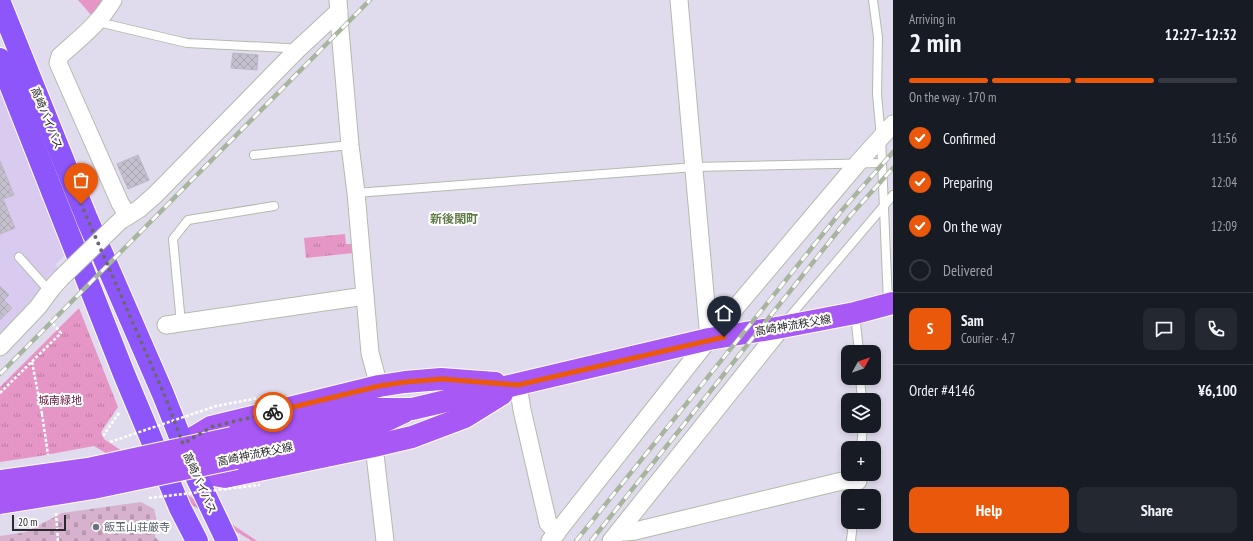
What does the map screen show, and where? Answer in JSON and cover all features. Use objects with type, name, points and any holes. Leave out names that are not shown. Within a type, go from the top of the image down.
[{"type":"highway","name":"高崎バイパス","points":[[0,3],[87,219],[164,394],[194,472],[227,541]]},
{"type":"highway","name":"高崎バイパス","points":[[0,59],[124,374],[180,508],[197,541]]},
{"type":"main road","name":"高崎神流秩父線","points":[[0,503],[93,488],[234,448],[363,409],[412,409],[709,339],[855,313],[890,304]]},
{"type":"main road","points":[[162,464],[183,444],[211,427],[379,386],[442,379],[518,385]]},
{"type":"main road","points":[[0,496],[46,485],[162,464],[194,472],[225,477],[374,446],[412,437],[465,417],[518,385]]},
{"type":"main road","name":"高崎神流秩父線","points":[[0,481],[234,448]]},
{"type":"main road","points":[[0,488],[46,485]]},
{"type":"street","points":[[113,0],[98,22],[60,56],[58,63],[120,203],[124,218]]},
{"type":"street","points":[[679,0],[695,167],[709,339]]},
{"type":"street","points":[[0,347],[38,307],[57,283],[124,218],[139,209],[155,195],[297,50],[338,5]]},
{"type":"street","points":[[338,5],[370,353],[379,386]]},
{"type":"street","points":[[553,537],[709,339],[857,164],[893,124]]},
{"type":"street","points":[[173,324],[365,296]]},
{"type":"street","points":[[616,535],[782,327]]},
{"type":"street","points":[[518,385],[522,410],[548,523],[553,537]]},
{"type":"street","points":[[374,446],[385,541]]},
{"type":"street","points":[[616,535],[842,480],[858,484]]},
{"type":"lane","points":[[873,0],[878,37],[877,94],[881,138],[890,304]]},
{"type":"lane","points":[[98,22],[187,43],[287,48],[297,50]]},
{"type":"lane","points":[[254,155],[350,145]]},
{"type":"lane","points":[[356,193],[695,167],[882,163]]},
{"type":"lane","points":[[782,327],[893,195]]},
{"type":"lane","points":[[173,324],[173,238],[188,220],[274,206]]},
{"type":"lane","points":[[18,257],[44,285],[57,283]]},
{"type":"lane","points":[[855,313],[858,345]]},
{"type":"lane","points":[[851,541],[852,529]]},
{"type":"path","points":[[0,393],[61,333],[57,329]]},
{"type":"path","points":[[32,361],[42,414]]},
{"type":"path","points":[[108,443],[216,406],[264,397]]},
{"type":"path","points":[[102,436],[122,409]]},
{"type":"path","points":[[48,456],[56,455]]},
{"type":"shaded area","points":[[0,90],[65,255],[56,264],[58,269],[0,336]]},
{"type":"green space","points":[[78,0],[102,0],[92,16]]},
{"type":"green space","points":[[345,234],[346,244],[352,244],[353,253],[306,258],[304,238]]},
{"type":"green space","name":"城南緑地","points":[[79,308],[118,407],[101,432],[104,439],[257,541],[252,541],[94,446],[0,462],[0,387]]},
{"type":"green space","name":"飯玉山荘厳寺","points":[[141,502],[154,509],[157,521],[155,537],[159,541],[0,541],[0,536],[26,532],[62,513]]},
{"type":"building","points":[[233,53],[258,55],[257,70],[231,68]]},
{"type":"building","points":[[138,155],[149,180],[128,189],[117,164]]},
{"type":"building","points":[[0,161],[14,195],[3,199],[15,228],[0,234]]},
{"type":"building","points":[[0,286],[9,295],[4,300],[12,308],[0,320]]},
{"type":"railway","points":[[0,374],[370,0]]},
{"type":"railway","points":[[576,541],[843,209],[893,152]]},
{"type":"railway","points":[[591,541],[850,216],[893,168]]},
{"type":"way so far","points":[[81,204],[164,394],[183,444],[211,427],[273,412]]},
{"type":"place","name":"飯玉山荘厳寺","points":[[96,527]]},
{"type":"district","name":"新後閑町","points":[[454,219]]},
{"type":"route","points":[[273,412],[379,386],[405,382],[442,379],[518,385],[709,339],[724,337]]}]
